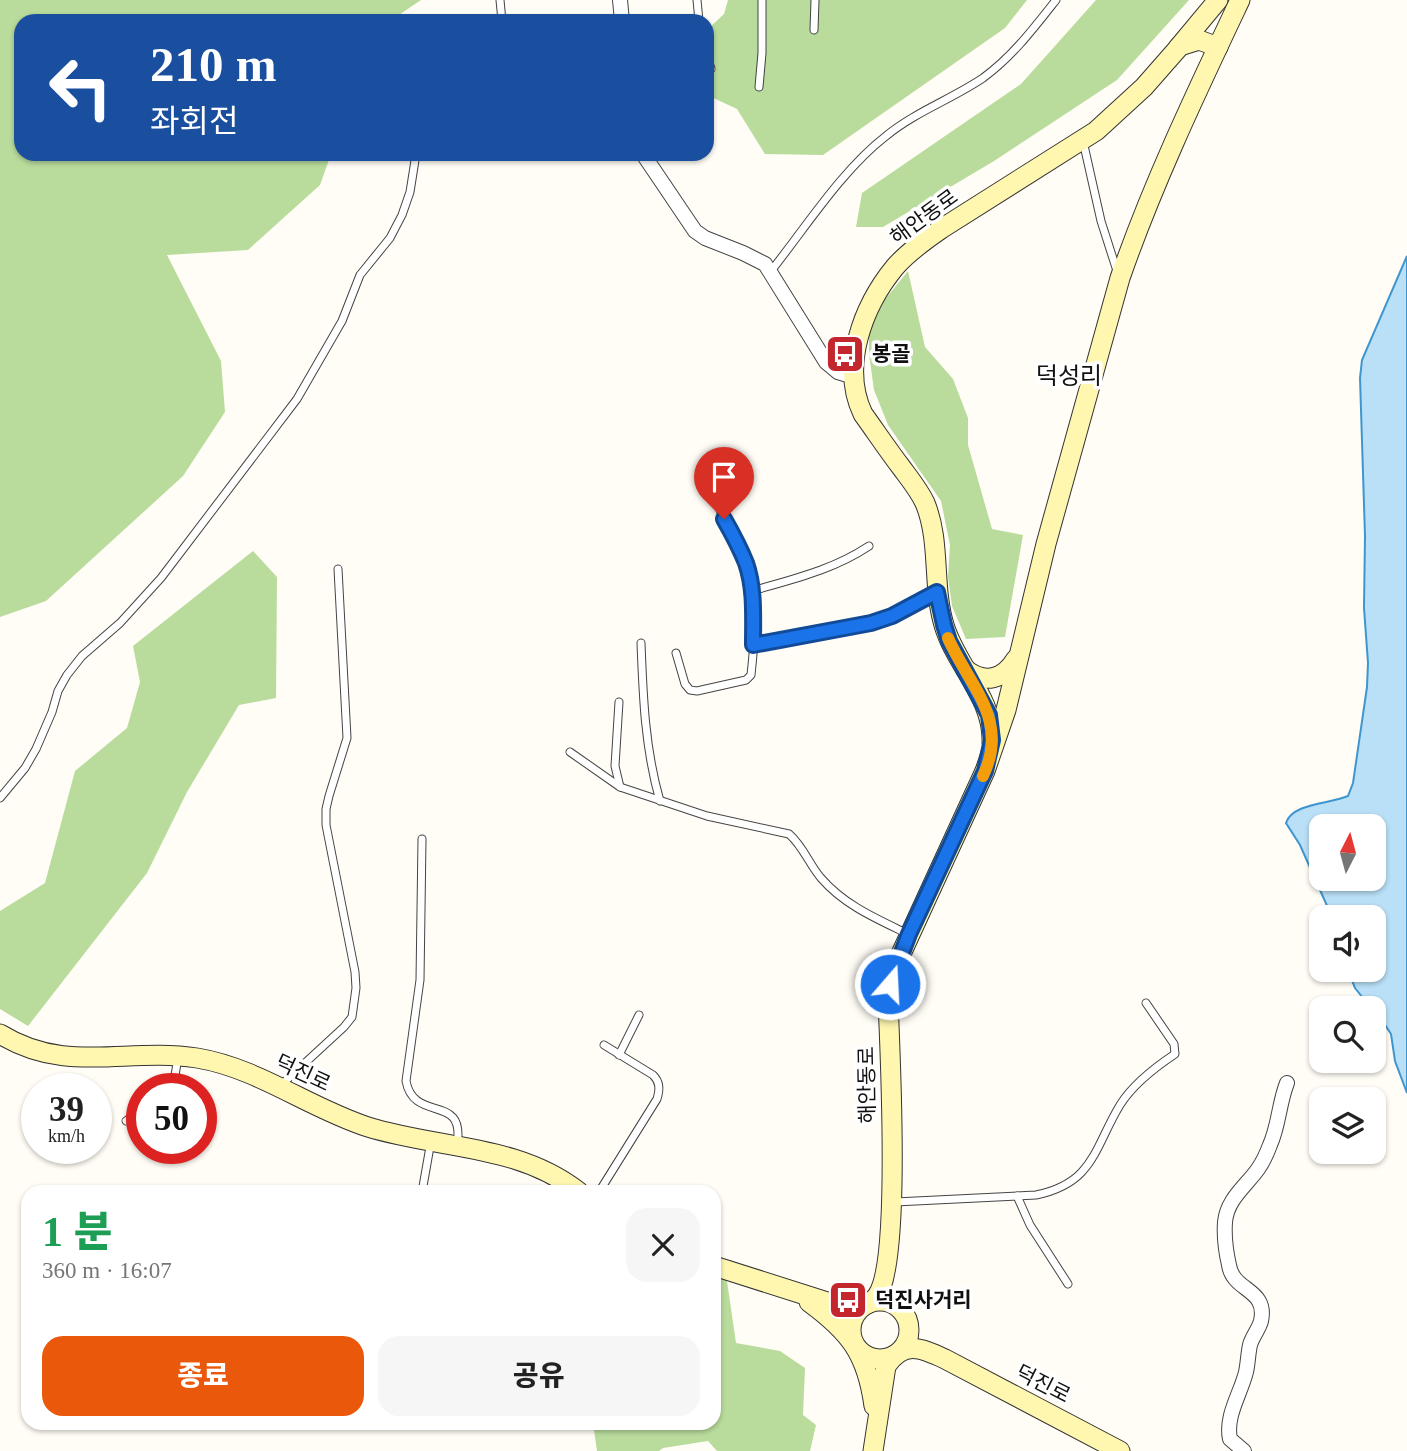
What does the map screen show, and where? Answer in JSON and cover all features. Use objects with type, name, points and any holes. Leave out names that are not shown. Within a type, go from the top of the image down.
[{"type":"street","name":"해안동로","points":[[985,771],[992,740],[989,715],[944,625],[937,592],[933,530],[924,501],[858,403],[854,377],[857,346],[864,319],[897,266],[942,229],[1083,140],[1111,119],[1139,93],[1218,0]]},
{"type":"street","name":"해안동로","points":[[870,1302],[877,1296],[882,1284],[888,1249],[891,1109],[888,1001],[895,967],[985,771],[1006,710],[1046,544],[1119,278],[1137,231],[1240,0]]},
{"type":"street","points":[[1174,52],[1187,42],[1199,40],[1218,47]]},
{"type":"street","points":[[1174,52],[1181,49],[1199,56],[1204,66],[1204,78]]},
{"type":"street","points":[[648,161],[695,231],[705,238],[757,258],[771,271],[826,362],[838,372],[854,377]]},
{"type":"street","points":[[964,668],[975,676],[995,678],[1010,668],[1018,655]]},
{"type":"street","name":"덕진로","points":[[0,1034],[23,1046],[56,1056],[178,1056],[214,1062],[279,1086],[331,1112],[367,1126],[520,1160],[557,1176],[569,1185]]},
{"type":"street","points":[[1244,1451],[1230,1439],[1230,1421],[1246,1371],[1250,1345],[1261,1322],[1262,1310],[1258,1297],[1234,1279],[1229,1269],[1225,1222],[1234,1199],[1258,1169],[1272,1140],[1280,1098],[1287,1083]]},
{"type":"street","name":"해안동로","points":[[888,1249],[891,1280],[898,1304],[906,1317]]},
{"type":"street","points":[[721,1268],[843,1307],[857,1308],[870,1302],[889,1302],[906,1317],[916,1335],[945,1359]]},
{"type":"street","points":[[793,1291],[835,1321],[862,1352],[877,1358],[894,1355],[908,1348],[919,1348],[945,1359]]},
{"type":"street","points":[[870,1302],[863,1306],[852,1321],[851,1329],[872,1392],[876,1431]]},
{"type":"street","points":[[873,1451],[883,1377],[886,1366],[907,1340],[909,1331],[906,1317]]},
{"type":"street","name":"덕진로","points":[[945,1359],[1091,1440],[1119,1451]]},
{"type":"lane","points":[[759,87],[762,0]]},
{"type":"lane","points":[[814,30],[815,0]]},
{"type":"lane","points":[[771,271],[835,189],[873,148],[899,127],[985,76],[1020,45],[1056,0]]},
{"type":"lane","points":[[1083,140],[1101,221],[1119,278]]},
{"type":"lane","points":[[0,798],[25,768],[36,749],[58,691],[67,675],[82,656],[120,623],[161,578],[297,399],[342,321],[360,275],[390,238],[402,215],[410,192],[415,161]]},
{"type":"lane","points":[[676,653],[685,684],[690,690],[697,691],[746,680],[751,675],[752,591],[745,561],[714,498]]},
{"type":"lane","points":[[752,591],[817,573],[851,558],[869,546]]},
{"type":"lane","points":[[279,1086],[344,1027],[352,1017],[354,1004],[355,972],[326,825],[329,796],[347,738],[338,569]]},
{"type":"lane","points":[[753,645],[871,623],[892,616],[937,592]]},
{"type":"lane","points":[[642,643],[643,697],[651,767],[660,801]]},
{"type":"lane","points":[[619,702],[615,766],[620,787]]},
{"type":"lane","points":[[570,752],[620,787],[743,826],[789,834],[834,892],[875,918],[909,934]]},
{"type":"lane","points":[[422,839],[420,980],[407,1090],[413,1098],[453,1116],[458,1122],[459,1130],[456,1145]]},
{"type":"lane","points":[[891,1202],[1048,1193],[1079,1176],[1100,1147],[1121,1103],[1147,1073],[1175,1054],[1174,1044],[1146,1003]]},
{"type":"lane","points":[[619,1055],[639,1015]]},
{"type":"lane","points":[[603,1185],[660,1090],[658,1080],[653,1075],[604,1045]]},
{"type":"lane","points":[[175,1073],[178,1056]]},
{"type":"lane","points":[[423,1185],[431,1141]]},
{"type":"lane","points":[[1017,1196],[1030,1225],[1068,1284]]},
{"type":"green space","points":[[0,0],[421,0],[400,14],[14,14],[14,161],[329,161],[320,185],[248,250],[167,255],[221,361],[225,412],[183,476],[46,601],[0,617]]},
{"type":"green space","points":[[728,0],[1027,0],[1005,28],[823,155],[765,154],[737,109],[714,98],[714,23],[724,14]]},
{"type":"green space","points":[[1096,0],[1189,0],[1117,80],[994,161],[883,227],[856,227],[862,193],[1021,84]]},
{"type":"green space","points":[[908,271],[925,347],[953,379],[968,418],[968,445],[992,529],[1023,535],[1005,637],[966,639],[952,606],[948,577],[950,545],[941,501],[888,425],[874,390],[869,333],[882,303]]},
{"type":"green space","points":[[253,551],[277,577],[276,698],[239,705],[187,792],[147,873],[28,1026],[0,1009],[0,911],[45,883],[75,771],[127,728],[140,682],[133,646]]},
{"type":"green space","points":[[721,1273],[726,1274],[736,1343],[780,1351],[805,1368],[803,1415],[816,1425],[810,1451],[717,1451],[708,1441],[663,1448],[659,1451],[597,1451],[594,1430],[721,1430]]},
{"type":"water","points":[[1407,256],[1407,1093],[1395,1061],[1391,1034],[1386,1026],[1386,996],[1361,996],[1353,982],[1386,982],[1386,905],[1327,905],[1320,891],[1386,891],[1386,814],[1309,814],[1309,865],[1286,823],[1296,811],[1348,796],[1353,783],[1368,663],[1364,608],[1365,536],[1360,378],[1362,360]]},
{"type":"slow traffic","points":[[948,638],[989,715],[992,740],[983,776]]},
{"type":"place","name":"봉골","points":[[845,354]]},
{"type":"place","name":"덕진사거리","points":[[848,1300]]},
{"type":"district","name":"덕성리","points":[[1069,376]]},
{"type":"route","points":[[724,519],[749,575],[753,604],[753,645],[871,623],[910,608],[937,592],[949,641],[989,715],[992,740],[985,771],[909,934],[890,984]]}]
